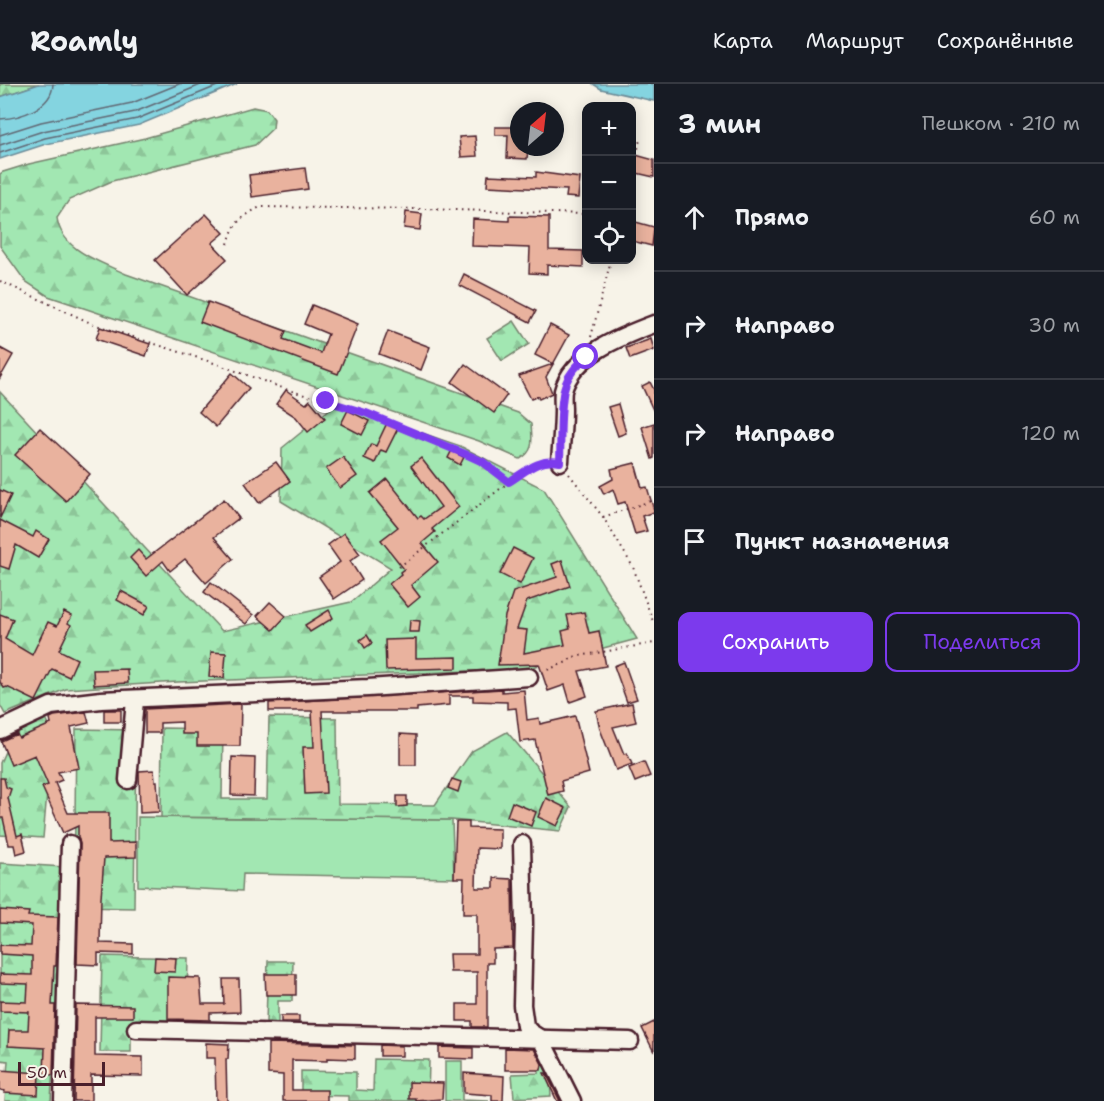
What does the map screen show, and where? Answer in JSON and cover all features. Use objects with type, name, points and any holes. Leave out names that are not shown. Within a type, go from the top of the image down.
[{"type":"lane","points":[[560,462],[562,394],[574,369],[586,357],[633,331],[654,324]]},
{"type":"lane","points":[[0,730],[51,706],[101,700],[368,688],[529,677]]},
{"type":"lane","points":[[128,780],[135,700]]},
{"type":"lane","points":[[63,1101],[70,844]]},
{"type":"lane","points":[[522,844],[524,932],[522,1005],[525,1026],[541,1039],[572,1101]]},
{"type":"lane","points":[[136,1029],[630,1041]]},
{"type":"path","points":[[636,158],[640,139]]},
{"type":"path","points":[[228,244],[233,227],[244,216],[260,207],[582,214]]},
{"type":"path","points":[[586,357],[610,264]]},
{"type":"path","points":[[0,281],[93,324],[214,363],[288,390],[366,413],[483,462],[509,482]]},
{"type":"path","points":[[399,567],[532,466],[549,460],[560,462],[603,517],[633,567],[654,624]]},
{"type":"path","points":[[603,517],[654,500]]},
{"type":"path","points":[[529,677],[567,663],[573,657],[654,643]]},
{"type":"green space","points":[[0,84],[39,84],[0,97]]},
{"type":"green space","points":[[253,107],[267,110],[274,119],[273,128],[255,145],[112,181],[69,200],[57,218],[66,239],[83,253],[126,274],[518,413],[531,424],[532,444],[525,456],[520,459],[479,441],[48,296],[25,281],[0,246],[0,174],[3,172],[145,138]]},
{"type":"green space","points":[[514,321],[529,344],[502,361],[487,338]]},
{"type":"green space","points":[[0,392],[222,631],[351,602],[391,568],[281,501],[282,448],[336,404],[460,446],[544,489],[637,639],[525,669],[178,682],[66,689],[5,714],[0,705]]},
{"type":"green space","points":[[45,714],[52,736],[43,838],[0,835],[0,763],[18,722]]},
{"type":"green space","points":[[269,717],[337,718],[338,804],[435,805],[472,751],[507,732],[571,807],[560,831],[452,820],[161,817],[162,728],[223,729],[222,799],[267,799]]},
{"type":"green space","points":[[76,729],[136,730],[134,908],[74,907]]},
{"type":"green space","points":[[138,817],[452,820],[454,878],[243,874],[242,891],[138,886]]},
{"type":"green space","points":[[0,863],[64,867],[51,1101],[5,1101],[8,1061],[0,1060]]},
{"type":"green space","points":[[102,956],[188,958],[187,1010],[171,1009],[171,1022],[131,1022],[131,1052],[100,1052]]},
{"type":"green space","points":[[268,961],[293,961],[292,1001],[278,1001],[278,1023],[266,1022]]},
{"type":"green space","points":[[374,1059],[429,1060],[428,1101],[349,1101],[349,1096],[301,1095],[301,1071],[356,1072],[356,1090],[373,1091]]},
{"type":"green space","points":[[445,1061],[462,1061],[462,1100],[489,1101],[445,1101]]},
{"type":"green space","points":[[539,1063],[549,1063],[551,1096],[514,1098],[512,1074],[539,1073]]},
{"type":"water","points":[[39,84],[237,84],[139,125],[46,144],[0,159],[0,97]]},
{"type":"water","points":[[593,84],[654,84],[654,101],[601,89]]},
{"type":"building","points":[[495,127],[510,127],[510,156],[527,156],[527,159],[507,158],[508,135],[495,135]]},
{"type":"building","points":[[475,136],[477,156],[461,157],[459,137]]},
{"type":"building","points":[[636,155],[654,160],[654,177],[636,173]]},
{"type":"building","points":[[305,168],[308,189],[252,197],[249,175]]},
{"type":"building","points":[[536,172],[580,178],[578,198],[566,197],[567,190],[487,186],[488,175],[536,177]]},
{"type":"building","points":[[406,212],[422,214],[420,230],[404,228]]},
{"type":"building","points":[[206,214],[224,233],[212,243],[227,259],[187,295],[155,260]]},
{"type":"building","points":[[509,216],[549,217],[549,250],[582,251],[583,267],[547,265],[547,274],[529,273],[530,248],[472,246],[473,219],[509,221]]},
{"type":"building","points":[[636,222],[654,227],[652,246],[636,242]]},
{"type":"building","points":[[464,274],[536,311],[530,322],[459,285]]},
{"type":"building","points":[[208,302],[286,331],[283,339],[321,353],[328,334],[304,324],[312,305],[358,324],[338,374],[200,322]]},
{"type":"building","points":[[550,325],[569,335],[546,377],[552,393],[539,399],[538,396],[531,399],[519,376],[553,364],[535,355]]},
{"type":"building","points":[[100,327],[150,344],[146,356],[96,339]]},
{"type":"building","points":[[388,331],[430,347],[421,370],[379,354]]},
{"type":"building","points":[[651,339],[654,350],[630,359],[626,348]]},
{"type":"building","points":[[0,348],[13,355],[0,378]]},
{"type":"building","points":[[465,364],[507,395],[494,413],[452,382]]},
{"type":"building","points":[[232,373],[249,388],[216,427],[199,412]]},
{"type":"building","points":[[650,382],[654,390],[654,412],[642,386]]},
{"type":"building","points":[[286,390],[306,404],[310,400],[325,418],[308,432],[296,417],[276,404]]},
{"type":"building","points":[[618,404],[626,433],[618,436],[608,407]]},
{"type":"building","points":[[348,410],[369,421],[362,435],[341,424]]},
{"type":"building","points":[[387,423],[398,428],[386,452],[381,450],[375,463],[364,458],[371,444],[376,446]]},
{"type":"building","points":[[654,423],[654,458],[652,459],[642,427]]},
{"type":"building","points":[[40,428],[90,474],[66,501],[15,455]]},
{"type":"building","points":[[452,450],[464,457],[460,465],[448,458]]},
{"type":"building","points":[[343,457],[357,476],[340,488],[326,469]]},
{"type":"building","points":[[421,458],[459,507],[432,529],[435,532],[422,543],[438,562],[411,585],[420,597],[408,607],[389,584],[404,569],[381,540],[398,527],[370,493],[387,479],[418,518],[421,516],[424,519],[441,507],[411,466]]},
{"type":"building","points":[[276,462],[290,481],[259,503],[245,483]]},
{"type":"building","points":[[635,463],[642,488],[647,487],[654,512],[642,516],[647,531],[635,534],[625,502],[618,504],[613,489],[604,494],[600,486],[613,479],[611,469]]},
{"type":"building","points":[[0,490],[11,495],[0,518]]},
{"type":"building","points":[[224,499],[239,518],[214,537],[233,559],[206,583],[185,559],[170,571],[163,561],[146,576],[130,558],[138,550],[146,559]]},
{"type":"building","points":[[0,520],[33,537],[36,531],[49,539],[38,558],[16,545],[9,569],[0,566]]},
{"type":"building","points":[[344,533],[360,554],[350,561],[362,580],[334,599],[319,577],[340,562],[328,545]]},
{"type":"building","points":[[513,548],[533,558],[520,584],[500,574]]},
{"type":"building","points":[[562,560],[570,586],[527,601],[517,629],[527,630],[524,653],[565,645],[562,631],[570,629],[567,615],[584,612],[589,633],[599,631],[606,666],[579,671],[587,696],[570,702],[565,685],[548,691],[539,664],[498,665],[505,616],[513,592],[557,577],[552,564]]},
{"type":"building","points":[[211,582],[253,615],[246,624],[204,592]]},
{"type":"building","points":[[121,591],[149,606],[144,615],[117,600]]},
{"type":"building","points":[[270,602],[286,616],[273,630],[257,616]]},
{"type":"building","points":[[329,610],[333,618],[310,632],[305,625]]},
{"type":"building","points":[[64,612],[72,616],[68,623],[71,625],[59,650],[77,659],[69,677],[52,669],[36,701],[7,687],[4,688],[0,682],[0,614],[13,619],[5,639],[32,655],[48,622],[57,626]]},
{"type":"building","points":[[410,620],[420,621],[419,632],[409,632]]},
{"type":"building","points":[[367,635],[372,643],[365,648],[360,640]]},
{"type":"building","points":[[416,639],[416,658],[457,657],[457,668],[386,670],[385,640]]},
{"type":"building","points":[[211,652],[226,653],[224,678],[209,677]]},
{"type":"building","points":[[624,662],[637,699],[627,702],[614,666]]},
{"type":"building","points":[[127,669],[128,683],[94,685],[93,670]]},
{"type":"building","points":[[502,689],[502,692],[524,690],[527,720],[539,718],[540,724],[575,716],[589,773],[561,781],[563,791],[548,795],[535,740],[520,742],[516,708],[507,709],[507,702],[473,701],[473,696],[449,696],[449,705],[417,708],[417,711],[322,711],[326,793],[305,794],[303,747],[314,747],[312,711],[269,711],[269,703]]},
{"type":"building","points":[[632,703],[636,722],[613,727],[624,754],[627,753],[632,764],[616,770],[600,729],[596,711]]},
{"type":"building","points":[[241,704],[240,746],[197,746],[197,734],[182,734],[182,722],[160,723],[160,733],[145,733],[145,709]]},
{"type":"building","points":[[104,710],[121,710],[121,722],[104,722]]},
{"type":"building","points":[[86,712],[89,723],[71,727],[79,768],[58,772],[62,780],[55,783],[68,813],[109,813],[109,843],[136,842],[136,857],[104,858],[101,898],[100,943],[133,944],[133,954],[98,953],[98,965],[77,964],[80,844],[78,826],[63,833],[42,787],[48,785],[35,755],[11,765],[1,741],[17,734],[19,738],[51,724],[50,718],[54,716]]},
{"type":"building","points":[[400,734],[416,735],[416,765],[400,765]]},
{"type":"building","points":[[232,757],[255,758],[254,796],[231,795]]},
{"type":"building","points":[[644,762],[650,776],[635,782],[629,768]]},
{"type":"building","points":[[154,770],[159,812],[140,813],[139,771]]},
{"type":"building","points":[[0,778],[4,778],[6,787],[11,789],[8,798],[17,836],[22,834],[26,851],[16,854],[14,845],[9,845],[3,818],[0,818]]},
{"type":"building","points":[[452,779],[461,782],[458,792],[448,788]]},
{"type":"building","points":[[397,796],[407,796],[407,806],[397,807]]},
{"type":"building","points":[[546,798],[566,808],[557,826],[538,817]]},
{"type":"building","points":[[512,802],[536,812],[531,826],[507,816]]},
{"type":"building","points":[[456,822],[469,822],[469,828],[500,829],[500,849],[477,848],[476,888],[494,888],[494,878],[512,879],[513,948],[493,949],[493,963],[487,963],[487,1027],[472,1027],[472,1021],[457,1021],[457,1004],[477,1004],[477,972],[450,972],[449,954],[477,954],[477,914],[463,914],[464,878],[454,878]]},
{"type":"building","points":[[0,910],[29,912],[28,916],[58,917],[52,1005],[55,1005],[53,1075],[44,1074],[45,1048],[8,1046],[9,1030],[28,1030],[29,1012],[0,1011],[0,1001],[27,1002],[28,984],[0,983],[0,974],[32,975],[32,956],[0,954],[0,945],[31,946],[32,925],[0,923]]},
{"type":"building","points":[[155,957],[176,958],[175,972],[154,971]]},
{"type":"building","points":[[265,974],[296,974],[296,995],[266,995]]},
{"type":"building","points":[[168,977],[200,978],[202,1004],[224,1004],[223,979],[239,979],[240,1012],[210,1013],[210,1020],[168,1019]]},
{"type":"building","points":[[76,1005],[133,1006],[133,1017],[95,1017],[95,1056],[143,1057],[143,1076],[91,1075],[91,1101],[74,1101]]},
{"type":"building","points":[[281,1016],[299,1016],[299,1022],[281,1022]]},
{"type":"building","points":[[654,1022],[654,1052],[642,1028]]},
{"type":"building","points":[[206,1043],[229,1044],[228,1059],[226,1059],[227,1101],[216,1101],[215,1058],[206,1058]]},
{"type":"building","points":[[268,1043],[355,1045],[355,1059],[292,1060],[292,1090],[327,1090],[327,1101],[283,1101],[283,1075],[268,1074]]},
{"type":"building","points":[[380,1045],[402,1046],[402,1056],[380,1056]]},
{"type":"building","points":[[439,1047],[473,1048],[473,1059],[439,1058]]},
{"type":"building","points":[[505,1048],[534,1049],[542,1064],[541,1070],[505,1070]]},
{"type":"building","points":[[0,1070],[39,1073],[38,1095],[4,1093],[5,1091],[0,1090]]},
{"type":"building","points":[[464,1073],[504,1076],[503,1101],[492,1101],[492,1095],[464,1093]]},
{"type":"building","points":[[544,1073],[546,1073],[560,1101],[557,1101]]},
{"type":"building","points":[[409,1082],[443,1083],[442,1099],[416,1101],[416,1099],[409,1099]]},
{"type":"route","points":[[326,401],[366,413],[428,437],[483,462],[509,482],[542,461],[560,462],[562,394],[574,369],[586,357]]}]
